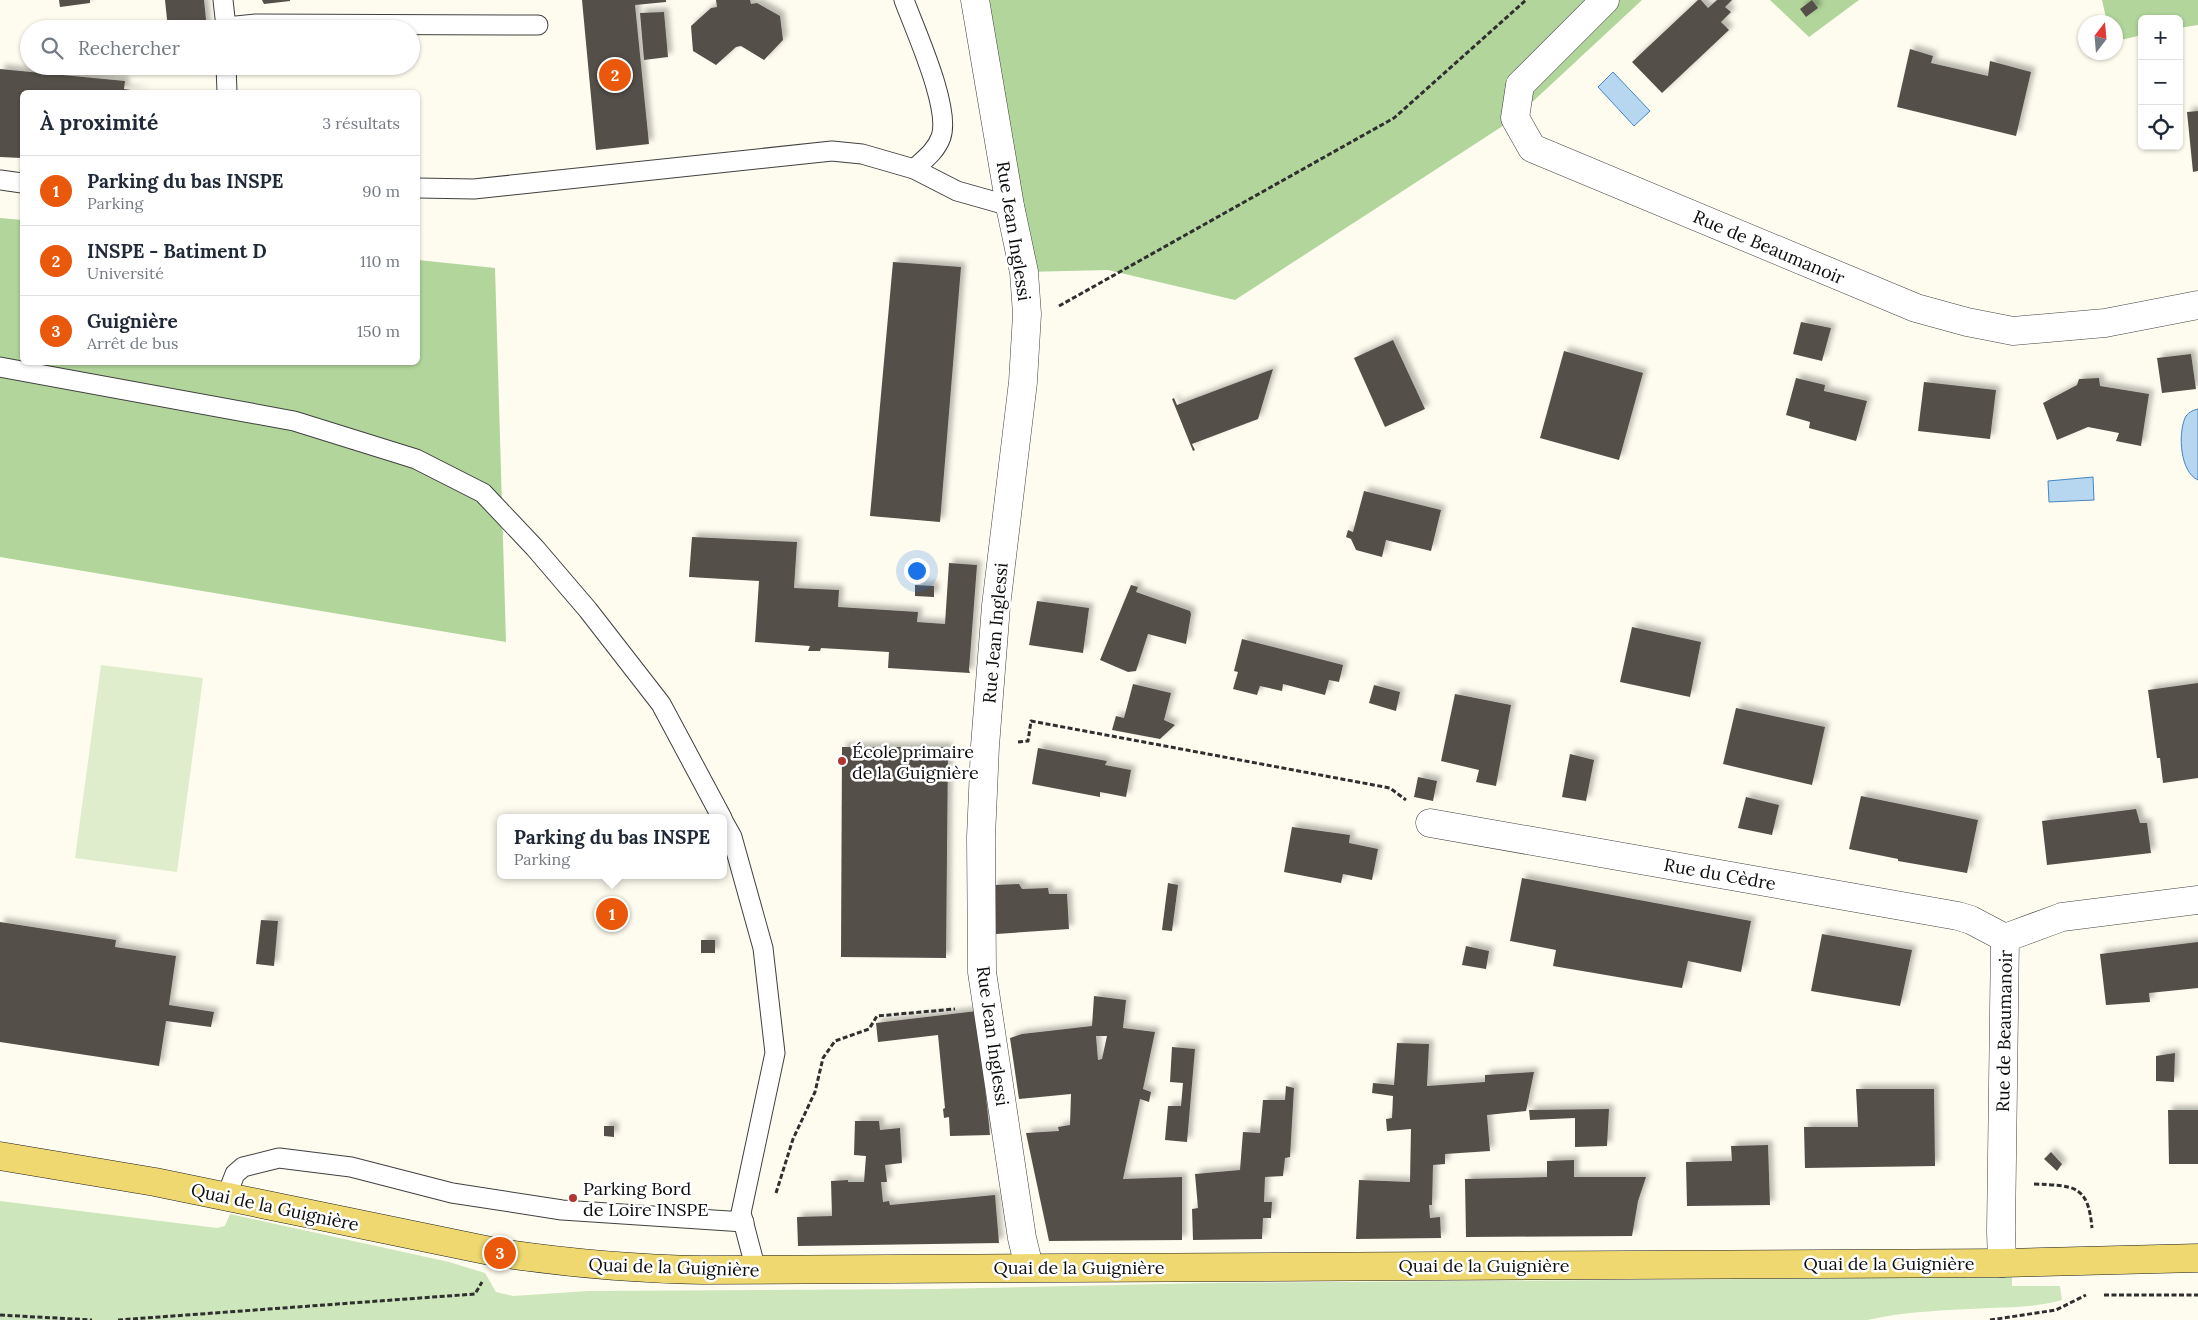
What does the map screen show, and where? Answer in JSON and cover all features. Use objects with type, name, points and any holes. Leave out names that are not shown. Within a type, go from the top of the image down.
[{"type":"main road","name":"Quai de la Guignière","points":[[0,1156],[78,1168],[500,1253],[557,1262],[632,1269],[756,1270],[2002,1263],[2198,1258]]},
{"type":"street","name":"Rue Jean Inglessi","points":[[975,0],[1010,206],[1024,272],[1027,314],[1023,382],[996,606],[985,746],[981,837],[982,972],[1028,1268]]},
{"type":"street","name":"Rue de Beaumanoir","points":[[1605,0],[1520,85],[1515,118],[1532,148],[1916,308],[1967,322],[2013,331],[2104,323],[2198,305]]},
{"type":"street","name":"Rue du Cèdre","points":[[1430,823],[1958,916],[1971,920],[2005,938]]},
{"type":"street","name":"Rue de Beaumanoir","points":[[2002,1263],[2005,938],[2062,917],[2198,900]]},
{"type":"lane","points":[[223,0],[225,20]]},
{"type":"lane","points":[[904,0],[933,78],[943,113],[942,135],[935,150],[914,169]]},
{"type":"lane","points":[[420,24],[538,24]]},
{"type":"lane","points":[[226,75],[227,90]]},
{"type":"lane","points":[[420,188],[474,189],[832,151],[862,154],[914,169],[958,191],[1010,206]]},
{"type":"lane","points":[[0,180],[20,183]]},
{"type":"lane","points":[[0,367],[294,421],[416,459],[483,493],[535,548],[588,610],[661,704],[719,814]]},
{"type":"lane","points":[[727,828],[732,837],[763,948],[775,1053],[743,1218],[756,1270]]},
{"type":"lane","points":[[226,1197],[235,1174],[243,1168],[279,1158],[351,1167],[452,1193],[562,1210],[743,1218]]},
{"type":"path","points":[[1027,314],[1064,304],[1394,118],[1526,0]]},
{"type":"path","points":[[985,746],[1028,741],[1031,721],[1390,788],[1418,810],[1430,823]]},
{"type":"path","points":[[743,1218],[764,1206],[778,1189],[794,1139],[816,1092],[824,1058],[835,1041],[870,1029],[877,1016],[988,1006]]},
{"type":"path","points":[[2003,1183],[2069,1188],[2081,1192],[2089,1202],[2093,1233],[2089,1293]]},
{"type":"path","points":[[118,1320],[475,1294],[500,1253]]},
{"type":"path","points":[[1990,1320],[2056,1310],[2089,1293],[2112,1296],[2198,1295]]},
{"type":"path","points":[[0,1315],[92,1320]]},
{"type":"green space","points":[[975,0],[1642,0],[1515,118],[1235,300],[1108,270],[1024,272]]},
{"type":"green space","points":[[1770,0],[1859,0],[1809,37]]},
{"type":"green space","points":[[2102,0],[2198,0],[2198,25],[2183,27],[2183,15],[2138,15],[2138,36],[2123,39],[2123,15],[2105,15]]},
{"type":"green space","points":[[0,218],[20,220],[20,365],[420,365],[420,260],[495,268],[506,642],[0,557]]},
{"type":"green space","points":[[101,665],[203,678],[177,872],[75,858]]},
{"type":"green space","points":[[0,1201],[217,1228],[225,1226],[230,1214],[449,1262],[485,1273],[496,1292],[513,1296],[588,1291],[935,1289],[1206,1283],[2012,1277],[2012,1286],[2060,1286],[2062,1300],[2017,1307],[1928,1311],[1867,1320],[0,1320]]},
{"type":"water","points":[[1613,72],[1650,111],[1634,126],[1598,87]]},
{"type":"water","points":[[2198,409],[2198,480],[2187,469],[2181,443],[2185,418],[2190,412]]},
{"type":"water","points":[[2093,477],[2094,500],[2049,502],[2048,481]]},
{"type":"building","points":[[59,0],[90,0],[90,3],[60,7]]},
{"type":"building","points":[[165,0],[204,0],[206,20],[167,20]]},
{"type":"building","points":[[262,0],[290,0],[290,1],[264,4]]},
{"type":"building","points":[[582,0],[666,0],[666,2],[635,5],[649,144],[596,150]]},
{"type":"building","points":[[716,0],[750,0],[751,4],[757,3],[780,16],[783,40],[764,60],[741,46],[736,47],[716,65],[693,51],[691,26],[711,8],[717,7]]},
{"type":"building","points":[[1698,0],[1701,0],[1708,8],[1717,0],[1732,0],[1725,7],[1731,12],[1721,22],[1729,30],[1662,93],[1632,62]]},
{"type":"building","points":[[1812,0],[1818,8],[1806,17],[1800,9]]},
{"type":"building","points":[[664,12],[668,57],[644,60],[640,13]]},
{"type":"building","points":[[1910,49],[1933,56],[1931,63],[1988,76],[1990,61],[2031,72],[2016,136],[1897,107]]},
{"type":"building","points":[[0,69],[20,71],[20,75],[62,75],[125,81],[124,89],[131,90],[20,90],[20,158],[0,157]]},
{"type":"building","points":[[2198,111],[2198,171],[2193,172],[2187,112]]},
{"type":"building","points":[[893,262],[961,267],[940,522],[870,516]]},
{"type":"building","points":[[1801,322],[1831,328],[1822,361],[1793,354]]},
{"type":"building","points":[[1393,340],[1425,409],[1385,427],[1354,358]]},
{"type":"building","points":[[1564,351],[1643,373],[1619,460],[1540,438]]},
{"type":"building","points":[[2191,354],[2196,389],[2162,393],[2157,358]]},
{"type":"building","points":[[1273,369],[1258,419],[1192,444],[1195,450],[1193,451],[1172,399],[1174,398],[1177,405]]},
{"type":"building","points":[[1796,378],[1825,385],[1824,391],[1867,401],[1856,441],[1809,428],[1810,422],[1786,415]]},
{"type":"building","points":[[2099,378],[2100,386],[2149,394],[2141,446],[2116,441],[2119,433],[2088,427],[2057,440],[2043,403],[2077,385],[2079,379]]},
{"type":"building","points":[[1924,382],[1996,390],[1990,439],[1918,431]]},
{"type":"building","points":[[1364,491],[1441,510],[1431,551],[1386,540],[1382,557],[1356,550],[1351,539],[1346,537],[1348,530],[1353,532]]},
{"type":"building","points":[[692,537],[797,542],[794,588],[839,590],[838,607],[918,612],[917,622],[945,624],[949,563],[977,565],[970,673],[888,668],[889,652],[821,648],[820,651],[808,651],[810,646],[755,642],[759,581],[689,577]]},
{"type":"building","points":[[915,585],[934,586],[934,597],[915,596]]},
{"type":"building","points":[[1131,585],[1138,587],[1136,592],[1190,611],[1191,614],[1186,644],[1148,634],[1136,671],[1128,672],[1100,660]]},
{"type":"building","points":[[1037,601],[1089,608],[1083,653],[1029,645]]},
{"type":"building","points":[[1632,627],[1701,642],[1690,697],[1620,682]]},
{"type":"building","points":[[1242,639],[1343,665],[1339,682],[1329,680],[1325,695],[1283,684],[1282,691],[1260,686],[1257,695],[1233,689],[1238,672],[1234,671]]},
{"type":"building","points":[[2198,683],[2198,778],[2163,783],[2160,758],[2157,758],[2148,690]]},
{"type":"building","points":[[1133,684],[1171,693],[1164,720],[1175,725],[1160,739],[1112,730],[1116,716],[1124,718]]},
{"type":"building","points":[[1374,685],[1400,692],[1396,711],[1369,703]]},
{"type":"building","points":[[1455,694],[1511,705],[1496,786],[1476,782],[1479,770],[1441,761]]},
{"type":"building","points":[[1736,708],[1825,727],[1812,785],[1723,764]]},
{"type":"building","points":[[842,747],[948,747],[946,958],[841,957]]},
{"type":"building","points":[[1038,748],[1107,761],[1105,765],[1131,770],[1126,797],[1100,792],[1100,797],[1032,784]]},
{"type":"building","points":[[1570,754],[1594,760],[1586,801],[1562,797]]},
{"type":"building","points":[[1418,777],[1437,781],[1433,801],[1414,797]]},
{"type":"building","points":[[1861,796],[1978,820],[1967,873],[1898,861],[1898,859],[1849,849]]},
{"type":"building","points":[[1746,797],[1779,805],[1772,835],[1738,828]]},
{"type":"building","points":[[2136,809],[2140,823],[2147,823],[2151,853],[2047,865],[2042,821]]},
{"type":"building","points":[[1292,827],[1350,835],[1349,843],[1378,849],[1372,880],[1343,874],[1341,883],[1284,872]]},
{"type":"building","points":[[1522,878],[1751,921],[1741,972],[1688,961],[1682,988],[1553,966],[1556,950],[1510,941]]},
{"type":"building","points":[[1168,883],[1178,885],[1172,931],[1162,930]]},
{"type":"building","points":[[1019,884],[1022,889],[1048,888],[1049,894],[1067,894],[1069,929],[996,934],[993,885]]},
{"type":"building","points":[[261,920],[278,921],[274,966],[256,964]]},
{"type":"building","points":[[0,922],[116,940],[115,947],[176,956],[169,1005],[214,1012],[211,1027],[166,1021],[159,1066],[0,1042]]},
{"type":"building","points":[[1822,934],[1912,950],[1900,1006],[1811,991]]},
{"type":"building","points":[[701,940],[715,940],[715,953],[701,953]]},
{"type":"building","points":[[2198,942],[2198,988],[2149,993],[2150,1002],[2106,1005],[2100,954]]},
{"type":"building","points":[[1466,946],[1489,951],[1486,969],[1462,965]]},
{"type":"building","points":[[1094,996],[1126,1000],[1123,1028],[1155,1032],[1143,1089],[1151,1092],[1149,1102],[1140,1099],[1123,1179],[1182,1177],[1182,1240],[1049,1241],[1026,1133],[1059,1131],[1058,1127],[1070,1125],[1071,1094],[1019,1099],[1010,1038],[1022,1034],[1092,1026]],"holes":[[[1096,1036],[1107,1036],[1102,1059],[1098,1060]]]},
{"type":"building","points":[[977,1011],[990,1135],[950,1136],[949,1117],[944,1118],[943,1109],[945,1108],[938,1035],[878,1042],[876,1023]]},
{"type":"building","points":[[1397,1043],[1429,1044],[1427,1086],[1485,1082],[1485,1075],[1534,1072],[1526,1111],[1487,1115],[1490,1151],[1445,1154],[1445,1164],[1433,1165],[1432,1205],[1429,1205],[1430,1218],[1440,1217],[1441,1238],[1356,1239],[1359,1180],[1410,1182],[1411,1129],[1387,1131],[1386,1119],[1392,1118],[1393,1096],[1372,1093],[1373,1083],[1394,1085]]},
{"type":"building","points":[[1172,1047],[1195,1049],[1187,1142],[1165,1140],[1168,1106],[1181,1106],[1183,1083],[1170,1082]]},
{"type":"building","points":[[2175,1053],[2174,1082],[2156,1081],[2156,1056]]},
{"type":"building","points":[[1286,1086],[1294,1088],[1290,1157],[1285,1158],[1283,1176],[1265,1177],[1264,1202],[1272,1202],[1271,1218],[1263,1218],[1262,1239],[1193,1240],[1192,1209],[1198,1208],[1195,1174],[1240,1170],[1243,1132],[1260,1133],[1263,1100],[1285,1100]]},
{"type":"building","points":[[1856,1089],[1934,1089],[1935,1166],[1805,1168],[1804,1127],[1858,1127]]},
{"type":"building","points":[[1609,1109],[1607,1146],[1575,1147],[1575,1118],[1530,1120],[1529,1110]]},
{"type":"building","points":[[2168,1110],[2198,1110],[2198,1164],[2169,1164]]},
{"type":"building","points":[[855,1121],[879,1121],[880,1130],[900,1128],[902,1163],[885,1165],[887,1182],[881,1182],[883,1202],[889,1201],[890,1205],[995,1195],[999,1243],[798,1246],[797,1217],[832,1216],[831,1181],[848,1180],[848,1182],[864,1182],[866,1156],[854,1155]]},
{"type":"building","points":[[604,1126],[614,1126],[614,1137],[604,1136]]},
{"type":"building","points":[[1768,1145],[1770,1205],[1687,1206],[1686,1162],[1732,1161],[1731,1146]]},
{"type":"building","points":[[2051,1152],[2062,1164],[2057,1171],[2044,1159]]},
{"type":"building","points":[[1574,1160],[1574,1177],[1646,1177],[1638,1201],[1632,1236],[1466,1237],[1465,1179],[1547,1177],[1547,1161]]},
{"type":"place","name":"INSPE - Batiment D","points":[[615,75]]},
{"type":"place","name":"École primaire de la Guignière","points":[[842,761]]},
{"type":"place","name":"Parking du bas INSPE","points":[[612,914]]},
{"type":"place","name":"Parking Bord de Loire INSPE","points":[[573,1198]]},
{"type":"place","name":"Guignière","points":[[500,1253]]}]
